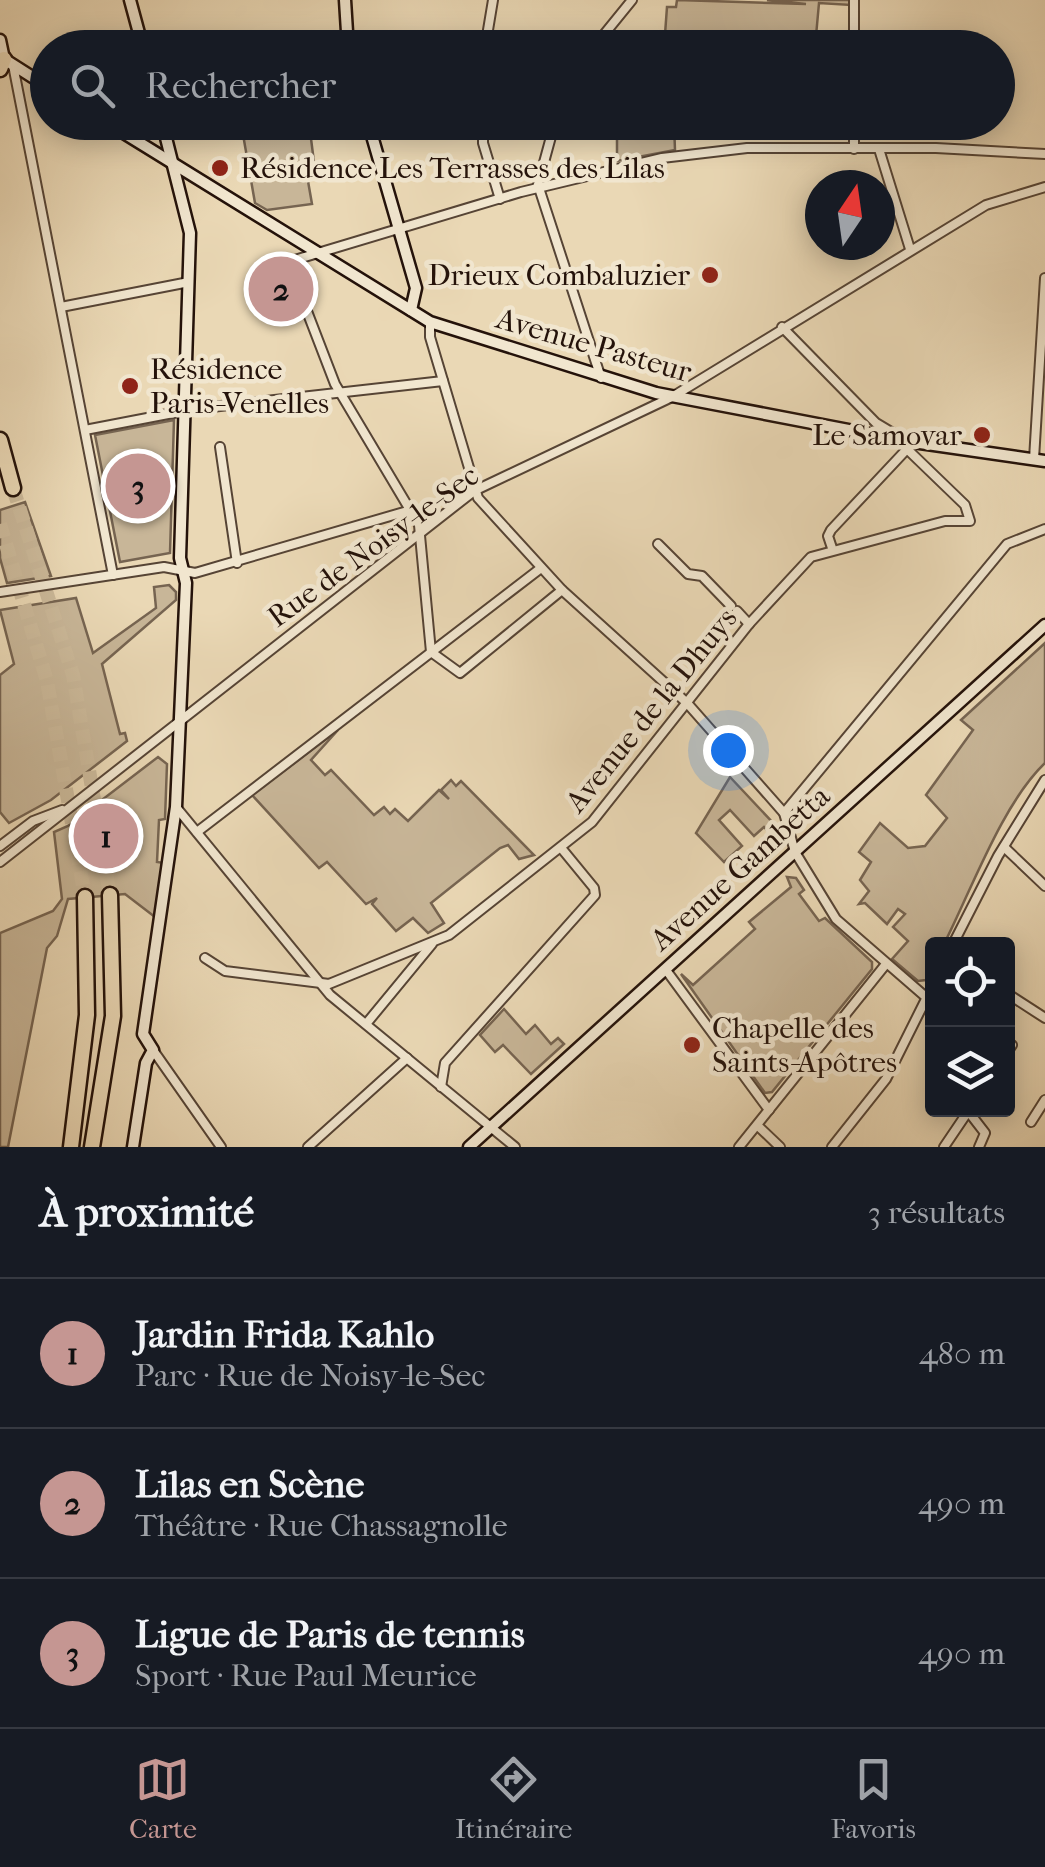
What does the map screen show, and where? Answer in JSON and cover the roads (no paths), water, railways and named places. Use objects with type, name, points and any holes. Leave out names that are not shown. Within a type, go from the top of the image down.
[{"type":"highway","points":[[0,440],[13,488]]},
{"type":"highway","points":[[92,1147],[114,1016],[110,896]]},
{"type":"highway","points":[[70,1147],[87,1015],[85,897]]},
{"type":"main road","points":[[130,0],[138,30]]},
{"type":"main road","points":[[345,0],[347,30]]},
{"type":"main road","points":[[0,40],[6,65],[30,77]]},
{"type":"main road","name":"Avenue Pasteur","points":[[136,140],[430,322],[672,397],[906,445],[1040,460]]},
{"type":"main road","points":[[132,1147],[146,1063],[153,1050],[143,1034],[176,806],[186,583],[181,569],[190,233],[166,140]]},
{"type":"main road","points":[[373,140],[417,295],[411,310]]},
{"type":"main road","name":"Avenue Gambetta","points":[[469,1147],[1045,625]]},
{"type":"street","points":[[488,30],[493,0]]},
{"type":"street","points":[[608,30],[632,0]]},
{"type":"street","points":[[854,0],[854,30]]},
{"type":"street","points":[[6,65],[61,307],[114,575]]},
{"type":"street","points":[[483,140],[500,199]]},
{"type":"street","points":[[550,140],[538,188],[601,378]]},
{"type":"street","points":[[854,140],[854,149]]},
{"type":"street","points":[[562,590],[460,673],[431,652],[420,532],[412,510],[340,392],[288,262],[538,188],[662,158],[747,148],[1045,154]]},
{"type":"street","points":[[879,149],[910,249]]},
{"type":"street","name":"Rue de Noisy-le-Sec","points":[[0,862],[474,491],[672,397],[986,205],[1045,187]]},
{"type":"street","points":[[1040,460],[1045,278]]},
{"type":"street","points":[[61,307],[189,282]]},
{"type":"street","points":[[430,322],[430,337],[474,491],[562,590],[687,703],[784,813],[795,852],[836,919],[925,996]]},
{"type":"street","points":[[782,327],[876,423],[906,445],[831,530],[828,536],[832,548]]},
{"type":"street","points":[[85,430],[184,410],[442,380]]},
{"type":"street","name":"Avenue de la Dhuys","points":[[205,958],[225,971],[320,984],[432,944],[562,849],[602,812],[749,624],[812,557],[832,548],[944,521],[970,521],[965,505],[906,445]]},
{"type":"street","points":[[220,447],[236,563]]},
{"type":"street","points":[[0,592],[164,567],[195,573],[412,510]]},
{"type":"street","points":[[784,813],[1007,544],[1045,529]]},
{"type":"street","points":[[658,544],[688,574],[702,576],[749,624]]},
{"type":"street","points":[[197,832],[541,568]]},
{"type":"street","points":[[957,937],[1045,780]]},
{"type":"street","points":[[176,806],[320,984],[515,1147]]},
{"type":"street","name":"Rue de Noisy-le-Sec","points":[[0,846],[33,821],[66,808]]},
{"type":"street","points":[[1004,848],[1045,886]]},
{"type":"street","points":[[441,1087],[445,1062],[592,900],[594,888],[562,849]]},
{"type":"street","points":[[366,1024],[432,944]]},
{"type":"street","points":[[739,1147],[886,964]]},
{"type":"street","points":[[666,970],[769,1110]]},
{"type":"street","points":[[1015,998],[1044,1016]]},
{"type":"street","points":[[832,1147],[886,1080],[925,1002]]},
{"type":"street","points":[[153,1050],[221,1147]]},
{"type":"street","points":[[308,1147],[407,1058]]},
{"type":"street","points":[[1031,1122],[1045,1100]]},
{"type":"street","points":[[944,1147],[964,1117]]},
{"type":"street","points":[[974,1117],[985,1133],[980,1147]]},
{"type":"street","points":[[758,1126],[780,1147]]},
{"type":"tunnel","points":[[13,488],[73,675],[110,895]]},
{"type":"tunnel","points":[[0,524],[47,681],[85,897]]},
{"type":"place","name":"Résidence Les Terrasses des Lilas","points":[[220,168]]},
{"type":"place","name":"Drieux Combaluzier","points":[[710,275]]},
{"type":"place","name":"Lilas en Scène","points":[[281,289]]},
{"type":"place","name":"Résidence Paris-Venelles","points":[[130,386]]},
{"type":"place","name":"Le Samovar","points":[[982,435]]},
{"type":"place","name":"Ligue de Paris de tennis","points":[[138,486]]},
{"type":"place","name":"Jardin Frida Kahlo","points":[[106,836]]},
{"type":"place","name":"Chapelle des Saints-Apôtres","points":[[692,1045]]}]
